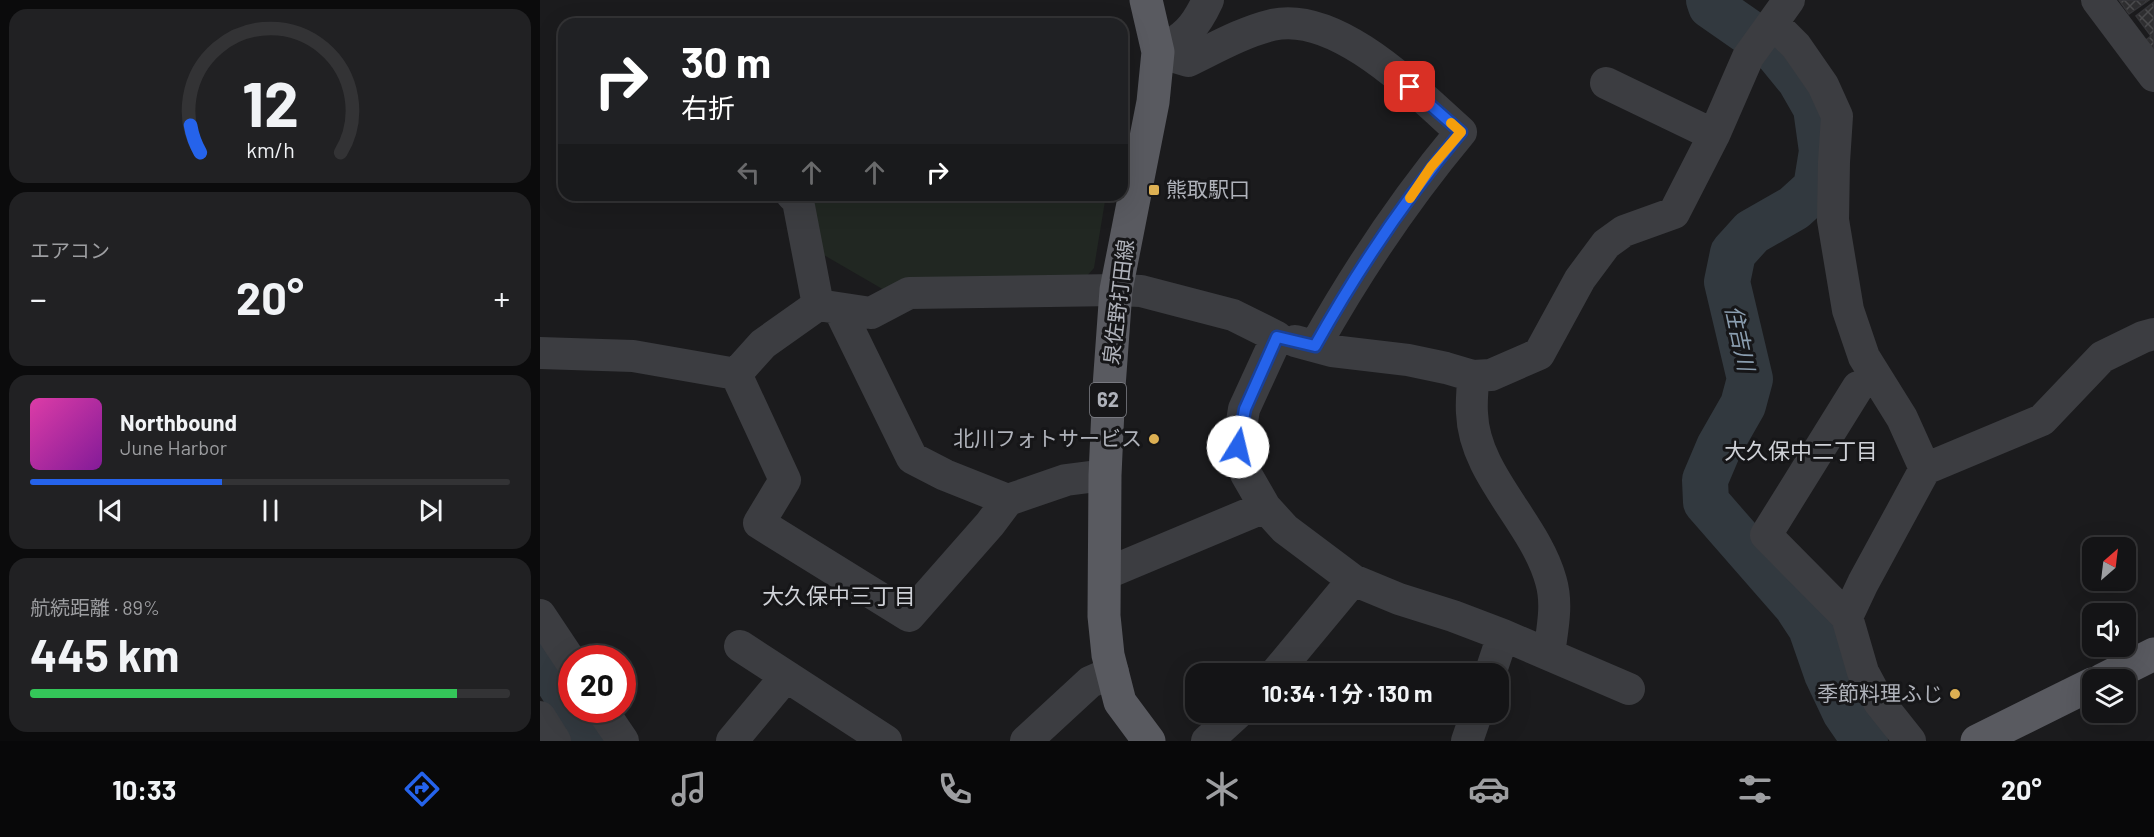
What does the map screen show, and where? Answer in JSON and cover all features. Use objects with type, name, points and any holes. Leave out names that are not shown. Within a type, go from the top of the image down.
[{"type":"main road","name":"泉佐野打田線","points":[[1146,0],[1158,52],[1153,102],[1116,290],[1105,475],[1104,616],[1108,655],[1120,702],[1149,741]]},
{"type":"main road","points":[[2124,669],[2154,654]]},
{"type":"main road","points":[[1977,741],[2082,689]]},
{"type":"street","points":[[1158,52],[1180,40],[1199,19],[1208,0]]},
{"type":"street","points":[[2097,0],[2154,76]]},
{"type":"street","points":[[736,374],[763,344],[829,307],[871,314],[909,293],[1116,290],[1141,291],[1233,315],[1277,337],[1332,351],[1408,360],[1473,376],[1491,375],[1539,354],[1580,279],[1606,243],[1624,231],[1674,213],[1714,135],[1749,57],[1777,16],[1823,85],[1837,116],[1833,220],[1848,310],[1864,357],[1902,418],[1925,469]]},
{"type":"street","points":[[1158,52],[1188,61],[1242,35],[1274,25],[1306,24],[1341,37],[1383,64],[1461,132],[1431,167],[1344,293],[1315,346]]},
{"type":"street","points":[[1606,83],[1714,135]]},
{"type":"street","points":[[798,201],[829,307],[912,458],[945,475],[1008,501]]},
{"type":"street","points":[[1847,617],[1925,469],[2042,420],[2102,357],[2154,334]]},
{"type":"street","points":[[1277,337],[1245,409],[1238,447],[1246,474],[1265,507],[1285,529],[1353,580],[1399,599],[1503,635],[1629,689]]},
{"type":"street","points":[[540,353],[633,356],[736,374]]},
{"type":"street","points":[[736,374],[785,480],[759,523],[909,616],[1008,501],[1066,480],[1105,475]]},
{"type":"street","points":[[1473,376],[1472,414],[1479,446],[1495,478],[1542,554],[1552,583],[1554,608],[1549,654]]},
{"type":"street","points":[[1858,387],[1766,535],[1847,617],[1863,672],[1879,702],[1910,741]]},
{"type":"street","points":[[1105,574],[1265,507]]},
{"type":"street","points":[[1284,663],[1353,580]]},
{"type":"street","points":[[540,615],[560,645]]},
{"type":"street","points":[[1494,663],[1503,635]]},
{"type":"street","points":[[740,646],[886,741]]},
{"type":"street","points":[[1026,741],[1090,682],[1113,672]]},
{"type":"street","points":[[732,741],[786,676]]},
{"type":"street","points":[[540,717],[555,741]]},
{"type":"street","points":[[611,723],[623,741]]},
{"type":"street","points":[[1207,741],[1227,723]]},
{"type":"street","points":[[1467,741],[1473,723]]},
{"type":"shaded area","points":[[799,201],[1105,201],[1094,268],[1079,285],[891,294],[810,247]]},
{"type":"building","points":[[2119,0],[2149,0],[2129,14]]},
{"type":"building","points":[[2154,2],[2154,51],[2146,40],[2151,36],[2136,16]]},
{"type":"waterway","name":"住吉川","points":[[1709,0],[1711,6],[1777,52],[1800,80],[1816,108],[1822,151],[1816,188],[1794,208],[1752,232],[1733,253],[1727,282],[1750,379],[1743,405],[1719,447],[1705,480],[1706,502],[1796,605],[1811,628],[1827,674],[1845,712],[1865,741]]},
{"type":"waterway","points":[[540,653],[558,681]]},
{"type":"waterway","points":[[583,723],[593,741]]},
{"type":"slow traffic","points":[[1410,198],[1431,167],[1461,132],[1451,123]]},
{"type":"place","name":"熊取駅口","points":[[1154,190]]},
{"type":"place","name":"北川フォトサービス","points":[[1154,439]]},
{"type":"place","name":"季節料理ふじ","points":[[1955,694]]},
{"type":"district","name":"大久保中二丁目","points":[[1801,451]]},
{"type":"district","name":"大久保中三丁目","points":[[839,596]]},
{"type":"route","points":[[1238,447],[1245,409],[1277,337],[1315,346],[1344,293],[1431,167],[1461,132],[1410,87]]}]
